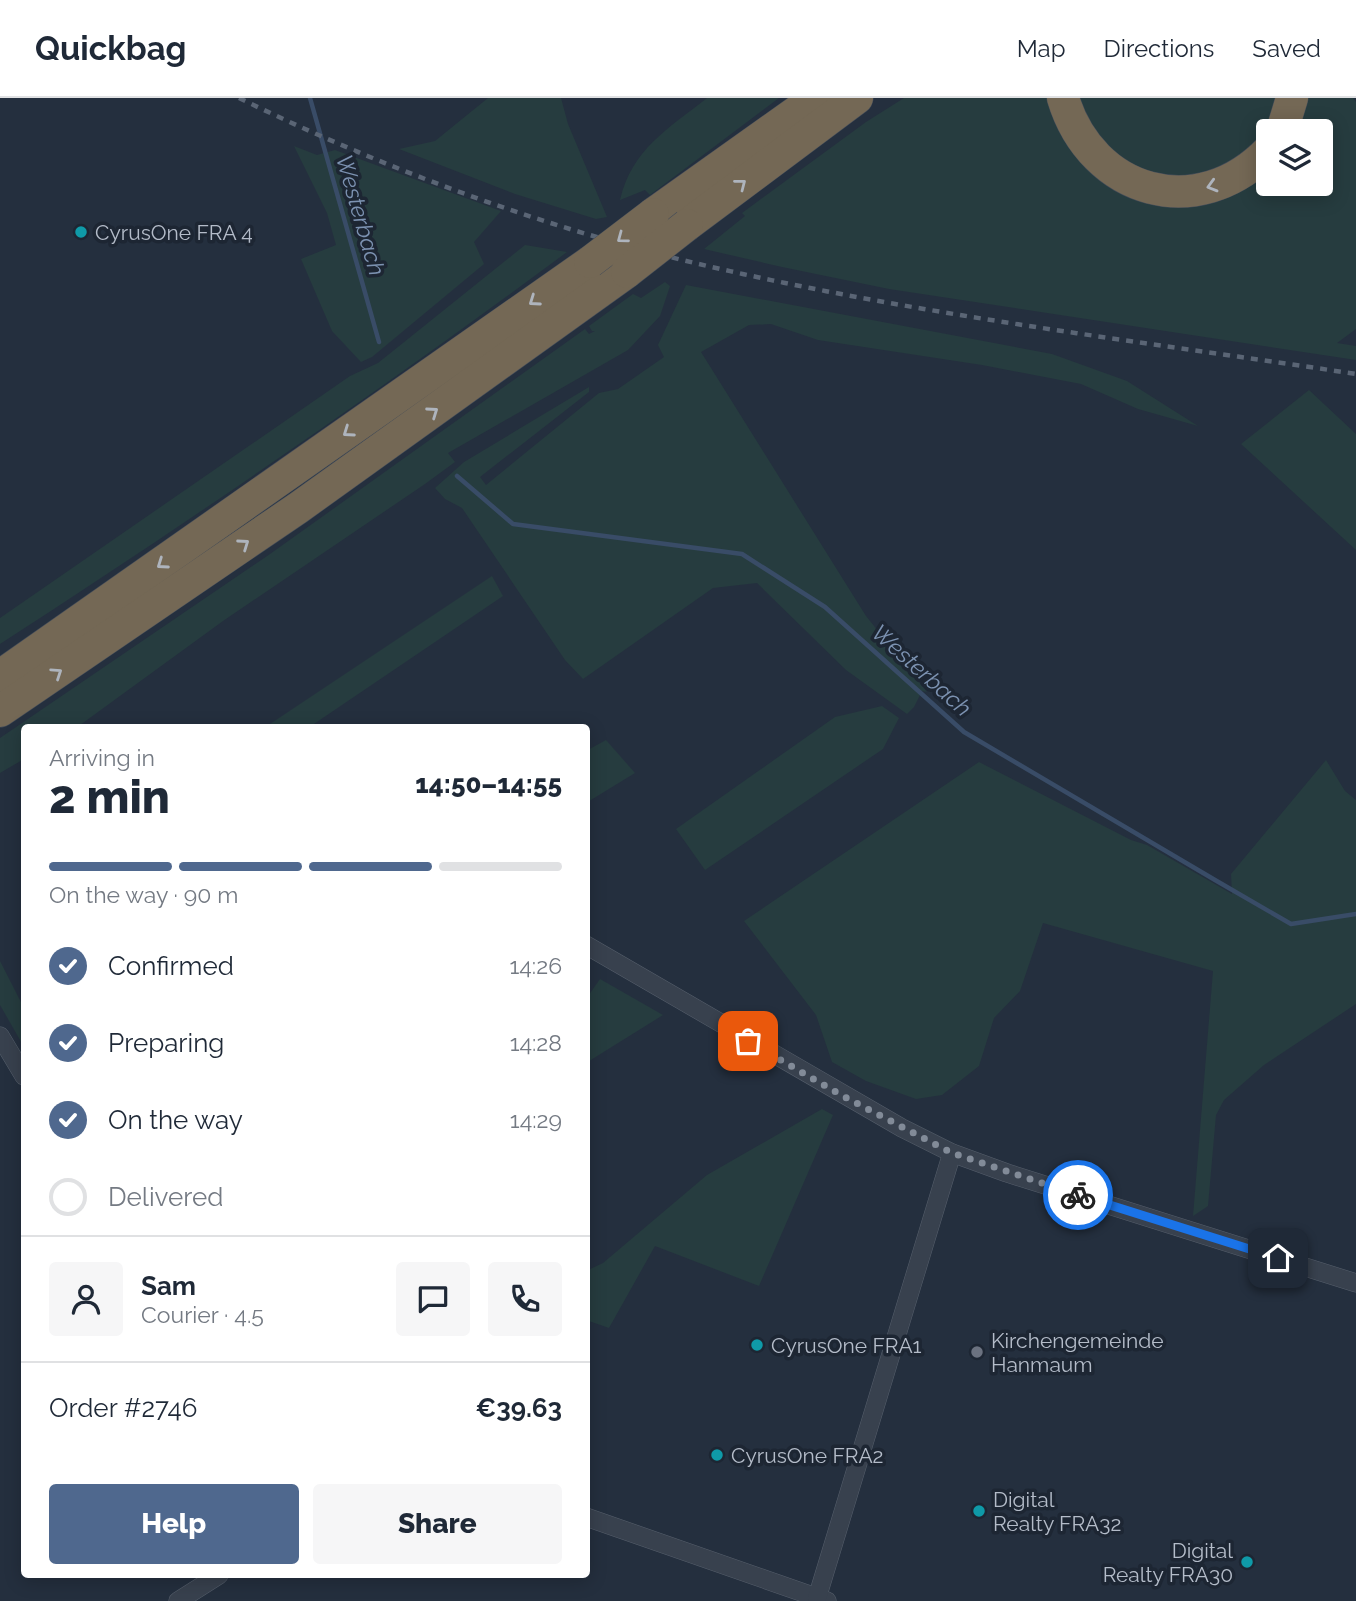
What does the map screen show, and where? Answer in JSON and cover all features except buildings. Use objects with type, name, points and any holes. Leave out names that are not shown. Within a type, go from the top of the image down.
[{"type":"highway","points":[[0,676],[590,261],[816,98]]},
{"type":"highway","points":[[0,711],[298,508],[627,272],[857,98]]},
{"type":"highway","points":[[1063,98],[1074,126],[1091,152],[1123,177],[1142,185],[1182,191],[1202,189],[1222,184],[1256,161]]},
{"type":"highway","points":[[1286,119],[1293,98]]},
{"type":"street","points":[[590,947],[841,1095],[952,1153],[1007,1173],[1356,1283]]},
{"type":"street","points":[[0,1036],[21,1071]]},
{"type":"street","points":[[590,1518],[822,1600],[952,1153]]},
{"type":"street","points":[[178,1601],[214,1578]]},
{"type":"green space","points":[[488,98],[561,98],[568,124],[607,217],[596,219],[515,194],[399,149],[435,141]]},
{"type":"green space","points":[[707,98],[779,98],[650,195],[645,190],[620,200],[633,167],[643,153],[665,130]]},
{"type":"green space","points":[[904,98],[1053,98],[1120,186],[1256,166],[1256,196],[1333,196],[1333,119],[1295,119],[1303,98],[1353,98],[1356,102],[1356,329],[1337,343],[1356,346],[1356,360],[889,289],[704,249],[745,216],[742,213],[866,122]]},
{"type":"green space","points":[[1071,98],[1284,98],[1275,119],[1256,119],[1256,144],[1201,183],[1126,172]]},
{"type":"green space","points":[[294,146],[317,155],[335,150],[501,211],[474,242],[484,264],[372,357],[361,362],[332,331],[301,259],[336,245],[327,213]]},
{"type":"green space","points":[[525,245],[567,252],[287,452],[0,644],[0,618],[350,376],[378,363]]},
{"type":"green space","points":[[665,282],[670,286],[660,316],[628,350],[448,453],[455,462],[223,621],[81,724],[21,724],[21,761],[0,773],[0,738],[270,554],[585,329],[589,334],[595,331],[589,326],[633,294],[641,298]]},
{"type":"green space","points":[[686,285],[1052,354],[1127,381],[1198,426],[1138,409],[1081,384],[982,365],[818,340],[771,324],[749,325],[701,352],[866,616],[927,692],[922,691],[907,714],[846,670],[757,583],[713,588],[583,679],[565,660],[462,508],[445,499],[435,488],[464,462],[589,387],[589,392],[480,477],[486,485],[599,393],[618,389],[664,357],[658,345]]},
{"type":"green space","points":[[1309,390],[1356,434],[1356,550],[1241,444]]},
{"type":"green space","points":[[492,576],[503,596],[314,724],[270,724]]},
{"type":"green space","points":[[882,706],[899,718],[883,749],[705,870],[676,829],[835,717]]},
{"type":"green space","points":[[606,740],[635,773],[590,801],[590,749]]},
{"type":"green space","points":[[1326,760],[1345,791],[1356,800],[1356,1004],[1264,1065],[1224,1100],[1216,1115],[1208,1206],[1193,1216],[1213,971],[1043,923],[1020,991],[994,1018],[979,1066],[942,1095],[916,1099],[866,1081],[832,1062],[816,1015],[744,921],[979,762],[1131,840],[1147,845],[1232,894],[1231,874]]},
{"type":"green space","points":[[0,961],[21,1002],[21,1042],[0,1005]]},
{"type":"green space","points":[[600,979],[663,1015],[590,1061],[590,993]]},
{"type":"green space","points":[[822,1109],[833,1115],[759,1286],[655,1246],[609,1328],[590,1321],[590,1269],[603,1263],[707,1175]]},
{"type":"waterway","name":"Westerbach","points":[[310,98],[379,342]]},
{"type":"waterway","name":"Westerbach","points":[[457,476],[513,524],[742,554],[825,607],[964,732],[1215,880],[1291,924],[1356,914]]},
{"type":"railway","points":[[239,98],[416,176],[538,219],[662,255],[882,302],[1356,374]]},
{"type":"way so far","points":[[748,1041],[841,1095],[952,1153],[1078,1195]]},
{"type":"place","name":"CyrusOne FRA 4","points":[[81,232]]},
{"type":"place","name":"CyrusOne FRA1","points":[[757,1345]]},
{"type":"place","name":"Kirchengemeinde Hanmaum","points":[[977,1352]]},
{"type":"place","name":"CyrusOne FRA2","points":[[717,1455]]},
{"type":"place","name":"Digital Realty FRA32","points":[[979,1511]]},
{"type":"place","name":"Digital Realty FRA30","points":[[1247,1562]]},
{"type":"route","points":[[1078,1195],[1278,1258]]}]
